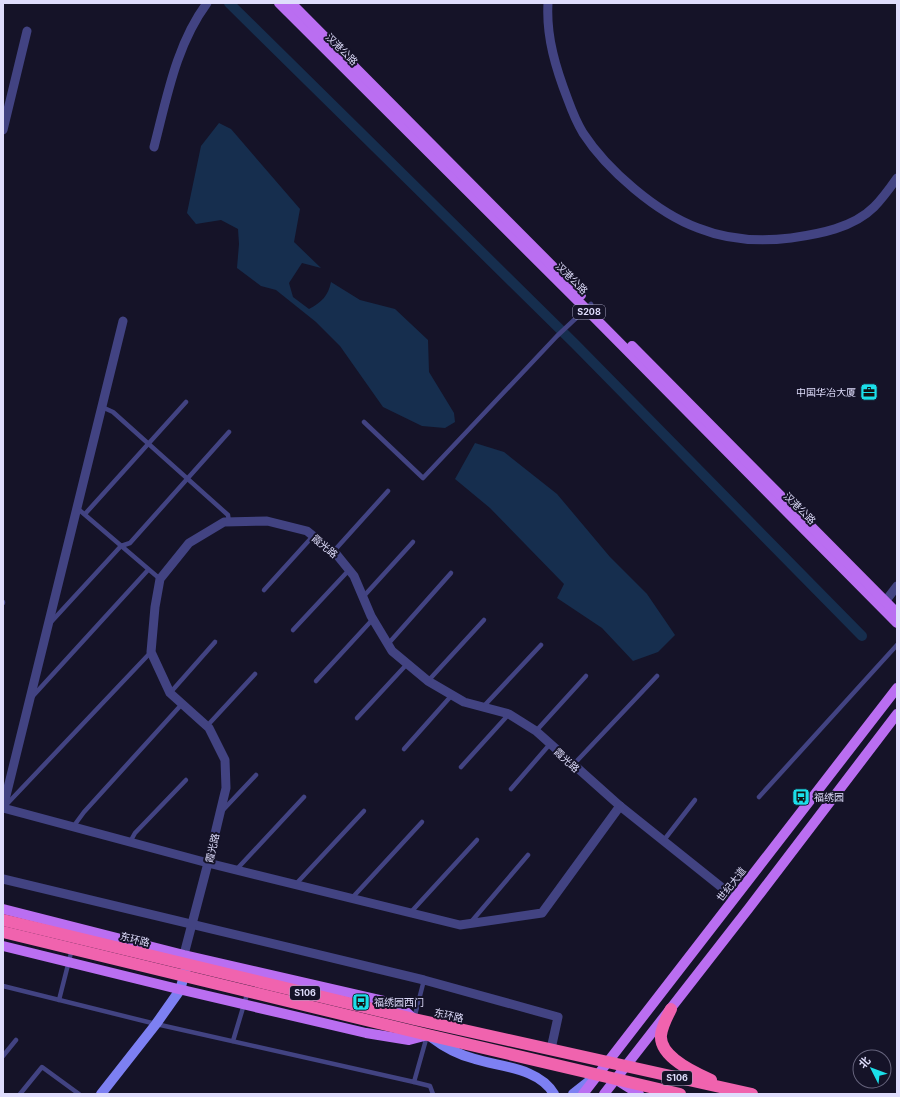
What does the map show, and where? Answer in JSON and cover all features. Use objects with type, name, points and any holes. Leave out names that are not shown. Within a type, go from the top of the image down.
[{"type":"highway","name":"东环路","points":[[3,920],[183,967],[752,1094]]},
{"type":"highway","name":"东环路","points":[[3,932],[72,949],[183,967],[248,991],[680,1094]]},
{"type":"highway","points":[[671,1009],[663,1026],[661,1036],[662,1044],[665,1049],[671,1056],[690,1070],[729,1088]]},
{"type":"main road","name":"汉港公路","points":[[279,3],[588,306]]},
{"type":"main road","name":"汉港公路","points":[[291,3],[883,604],[897,623]]},
{"type":"main road","name":"汉港公路","points":[[883,604],[897,612]]},
{"type":"main road","name":"世纪大道","points":[[583,1094],[897,688]]},
{"type":"main road","points":[[604,1094],[897,714]]},
{"type":"main road","points":[[3,909],[183,967]]},
{"type":"main road","points":[[3,946],[177,989],[366,1033],[409,1040],[428,1035]]},
{"type":"main road","points":[[616,1078],[639,1094]]},
{"type":"street","points":[[154,147],[174,71],[190,29],[207,3]]},
{"type":"street","points":[[548,3],[549,34],[552,52],[565,92],[582,132],[594,148],[618,174],[658,206],[685,223],[712,233],[744,239],[779,239],[816,234],[849,224],[863,216],[874,207],[897,178]]},
{"type":"street","points":[[3,130],[27,31]]},
{"type":"street","points":[[123,321],[3,808],[208,864],[460,925],[542,914],[620,806]]},
{"type":"street","name":"霞光路","points":[[101,1094],[177,989],[183,967],[191,924],[208,864],[226,788],[225,760],[209,728],[170,693],[151,652],[154,607],[160,580],[189,543],[224,522],[267,521],[307,531],[333,552],[349,569],[354,576],[373,619],[392,651],[407,664],[428,682],[452,696],[464,702],[509,714],[536,732],[620,806],[735,898]]},
{"type":"street","points":[[883,604],[897,586]]},
{"type":"street","points":[[3,879],[424,980],[558,1018],[551,1049]]},
{"type":"street","name":"霞光路","points":[[93,1094],[153,1023]]},
{"type":"street","points":[[428,1035],[439,1043],[462,1055],[529,1074],[545,1083],[554,1094]]},
{"type":"street","points":[[573,1094],[598,1074]]},
{"type":"street","points":[[610,1094],[616,1078]]},
{"type":"lane","points":[[364,422],[423,478],[557,336],[588,306]]},
{"type":"lane","points":[[85,514],[186,402]]},
{"type":"lane","points":[[102,407],[113,412],[228,515],[229,522]]},
{"type":"lane","points":[[49,624],[121,546],[130,542],[229,432]]},
{"type":"lane","points":[[333,552],[388,491]]},
{"type":"lane","points":[[77,508],[160,580]]},
{"type":"lane","points":[[264,590],[313,536]]},
{"type":"lane","points":[[363,597],[413,542]]},
{"type":"lane","points":[[293,630],[349,569]]},
{"type":"lane","points":[[30,699],[148,570]]},
{"type":"lane","points":[[388,644],[450,573]]},
{"type":"lane","points":[[316,682],[373,619]]},
{"type":"lane","points":[[428,682],[484,620]]},
{"type":"lane","points":[[170,693],[215,642]]},
{"type":"lane","points":[[483,707],[540,645]]},
{"type":"lane","points":[[759,797],[897,645]]},
{"type":"lane","points":[[3,808],[151,652]]},
{"type":"lane","points":[[357,718],[407,664]]},
{"type":"lane","points":[[207,726],[255,674]]},
{"type":"lane","points":[[536,732],[586,676]]},
{"type":"lane","points":[[573,765],[657,676]]},
{"type":"lane","points":[[404,749],[452,696]]},
{"type":"lane","points":[[73,827],[84,812],[183,704]]},
{"type":"lane","points":[[461,767],[509,714]]},
{"type":"lane","points":[[511,789],[550,744]]},
{"type":"lane","points":[[220,812],[256,775]]},
{"type":"lane","points":[[130,842],[135,833],[186,780]]},
{"type":"lane","points":[[236,870],[304,796]]},
{"type":"lane","points":[[664,840],[694,800]]},
{"type":"lane","points":[[295,884],[364,811]]},
{"type":"lane","points":[[352,898],[422,822]]},
{"type":"lane","points":[[411,912],[477,840]]},
{"type":"lane","points":[[470,923],[528,855]]},
{"type":"lane","points":[[59,1000],[72,949]]},
{"type":"lane","points":[[414,1019],[424,980]]},
{"type":"lane","points":[[3,986],[153,1023],[430,1086],[433,1094]]},
{"type":"lane","points":[[233,1041],[248,991]]},
{"type":"lane","points":[[414,1082],[428,1035]]},
{"type":"lane","points":[[3,1056],[16,1040]]},
{"type":"lane","points":[[20,1094],[42,1067],[79,1094]]},
{"type":"water","points":[[219,123],[231,129],[300,209],[294,242],[321,268],[302,263],[289,283],[293,297],[309,309],[318,304],[324,298],[331,282],[360,300],[395,309],[428,340],[429,372],[454,413],[455,422],[445,428],[422,426],[383,407],[340,346],[316,322],[276,290],[261,286],[237,268],[239,244],[238,229],[221,220],[196,224],[187,213],[201,146]]},
{"type":"water","points":[[475,443],[504,452],[557,494],[610,557],[647,594],[675,635],[658,652],[633,661],[602,628],[557,598],[564,584],[490,508],[455,479]]},
{"type":"waterway","points":[[229,3],[575,344],[862,636]]},
{"type":"place","name":"中国华冶大厦","points":[[869,392]]},
{"type":"place","name":"福绣园","points":[[801,797]]},
{"type":"place","name":"福绣园西门","points":[[361,1002]]}]
